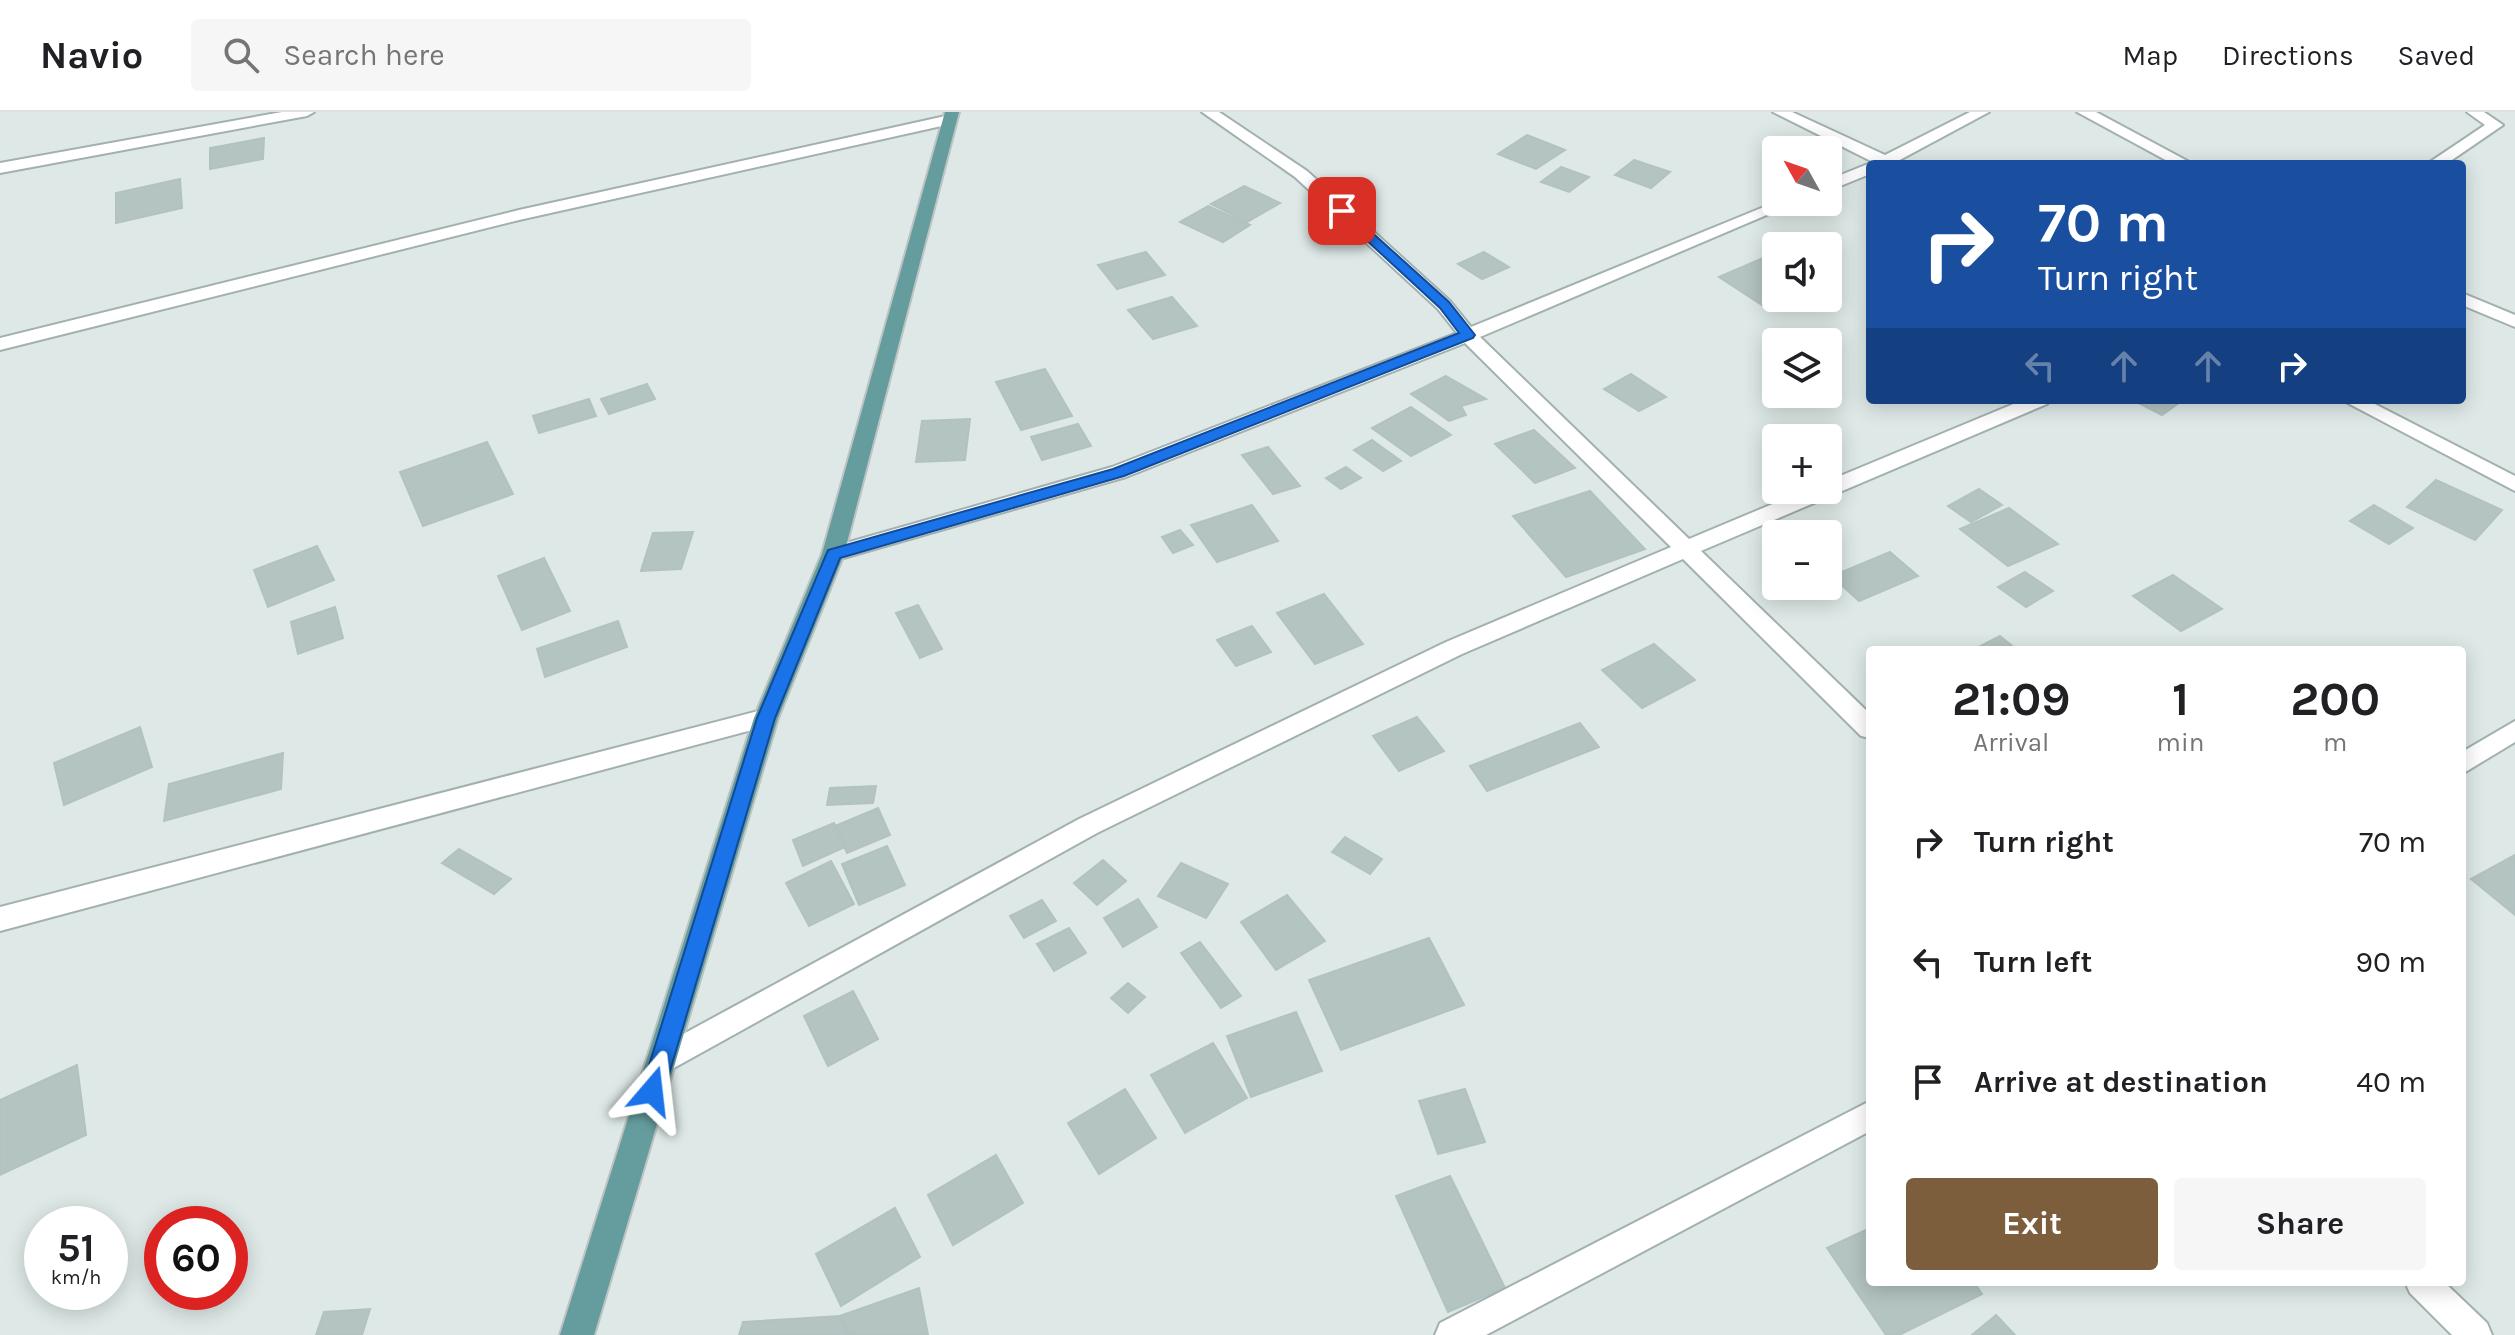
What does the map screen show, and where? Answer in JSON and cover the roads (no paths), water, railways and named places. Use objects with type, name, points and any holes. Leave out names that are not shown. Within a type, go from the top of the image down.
[{"type":"main road","points":[[577,1335],[766,718],[833,554],[951,116]]},
{"type":"street","points":[[0,168],[307,112]]},
{"type":"street","points":[[1209,112],[1301,174],[1444,305],[1468,335],[1866,725]]},
{"type":"street","points":[[1780,112],[1872,160]]},
{"type":"street","points":[[1891,160],[1982,112]]},
{"type":"street","points":[[2084,112],[2177,160]]},
{"type":"street","points":[[2441,160],[2495,125],[2474,112]]},
{"type":"street","points":[[0,344],[519,215],[951,116]]},
{"type":"street","points":[[1842,181],[1866,171]]},
{"type":"street","points":[[833,554],[1119,472],[1468,335],[1762,213]]},
{"type":"street","points":[[2466,300],[2515,322]]},
{"type":"street","points":[[1842,482],[2030,404]]},
{"type":"street","points":[[2360,404],[2515,484]]},
{"type":"street","points":[[662,1060],[1088,826],[1454,648],[1790,504]]},
{"type":"street","points":[[0,919],[766,718]]},
{"type":"street","points":[[2466,761],[2515,730]]},
{"type":"street","points":[[1452,1335],[1866,1117]]},
{"type":"street","points":[[2425,1286],[2475,1335]]}]
